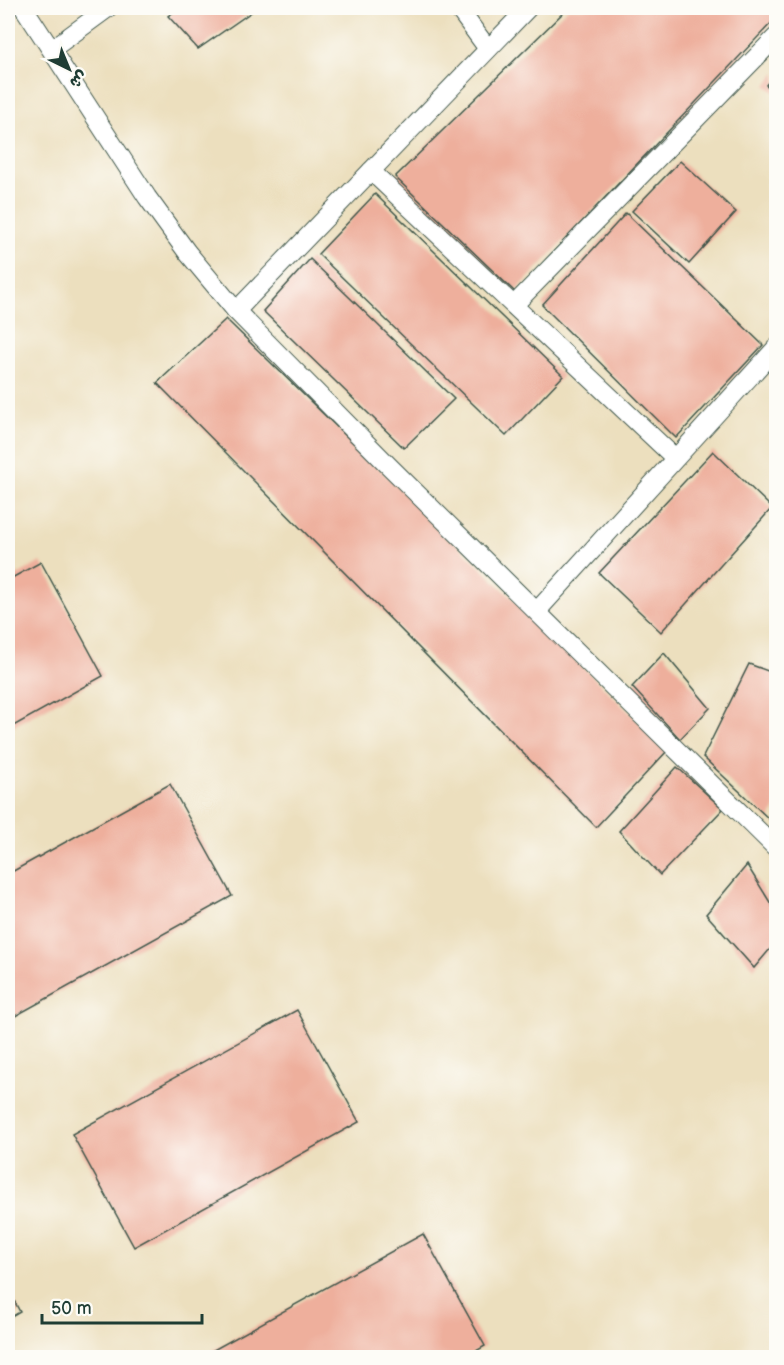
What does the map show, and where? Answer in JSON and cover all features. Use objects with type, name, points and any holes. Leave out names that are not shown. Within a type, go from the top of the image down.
[{"type":"street","points":[[24,8],[147,197],[187,252],[236,311],[537,611],[775,842]]},
{"type":"street","points":[[52,49],[108,8]]},
{"type":"street","points":[[458,8],[488,49]]},
{"type":"street","points":[[236,311],[528,8]]},
{"type":"street","points":[[514,305],[777,37]]},
{"type":"street","points":[[371,171],[675,458]]},
{"type":"street","points":[[537,611],[777,348]]},
{"type":"building","points":[[180,8],[257,8],[198,49],[168,16]]},
{"type":"building","points":[[568,8],[776,8],[776,18],[515,292],[395,177]]},
{"type":"building","points":[[776,73],[776,93],[766,85]]},
{"type":"building","points":[[680,161],[736,212],[689,264],[632,211]]},
{"type":"building","points":[[375,194],[563,376],[506,436],[318,254]]},
{"type":"building","points":[[626,213],[763,345],[676,438],[542,305]]},
{"type":"building","points":[[310,259],[454,399],[404,448],[263,311]]},
{"type":"building","points":[[226,319],[668,750],[596,827],[157,383]]},
{"type":"building","points":[[713,451],[772,508],[661,632],[599,573]]},
{"type":"building","points":[[41,562],[103,676],[8,729],[8,580]]},
{"type":"building","points":[[664,653],[710,708],[680,739],[632,687]]},
{"type":"building","points":[[749,664],[776,674],[776,805],[770,820],[703,757]]},
{"type":"building","points":[[677,767],[723,809],[660,875],[619,831]]},
{"type":"building","points":[[170,784],[232,896],[8,1020],[8,874]]},
{"type":"building","points":[[747,865],[776,912],[776,942],[754,968],[706,914]]},
{"type":"building","points":[[297,1010],[359,1122],[134,1247],[72,1134]]},
{"type":"building","points":[[423,1234],[485,1346],[464,1358],[199,1358]]},
{"type":"building","points":[[8,1289],[20,1312],[8,1319]]}]
